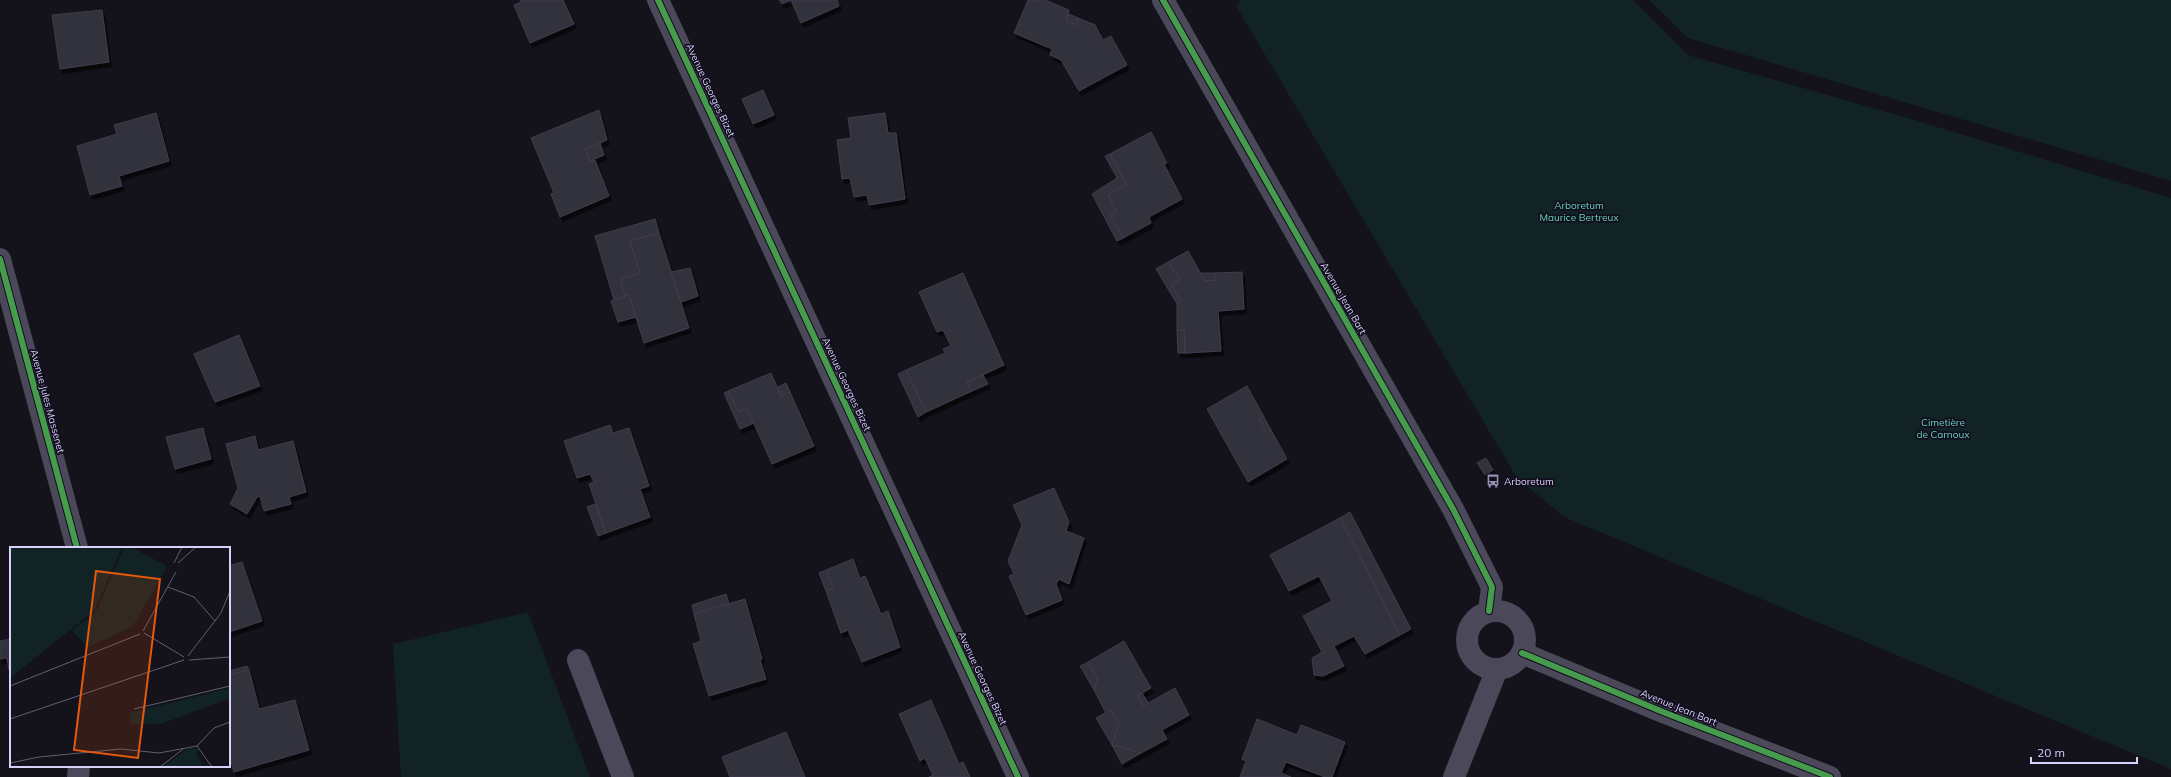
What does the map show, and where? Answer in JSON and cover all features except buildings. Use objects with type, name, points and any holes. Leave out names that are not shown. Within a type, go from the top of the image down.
[{"type":"street","name":"Avenue Georges Bizet","points":[[658,0],[1018,777]]},
{"type":"street","name":"Avenue Jean Bart","points":[[1163,0],[1453,509],[1492,587],[1489,611]]},
{"type":"street","name":"Avenue Jules Massenet","points":[[0,259],[77,547]]},
{"type":"street","points":[[1489,611],[1508,613],[1516,618],[1524,635],[1525,644],[1522,653],[1511,664],[1497,669],[1487,668],[1478,663],[1472,657],[1468,648],[1466,639],[1471,625],[1481,615],[1489,611]]},
{"type":"street","name":"Avenue Jean Bart","points":[[1522,653],[1663,712],[1830,777]]},
{"type":"street","points":[[578,660],[623,777]]},
{"type":"street","points":[[1454,777],[1497,669]]},
{"type":"street","points":[[78,777],[79,767]]},
{"type":"green space","points":[[1242,0],[1633,0],[1688,55],[1911,119],[2171,198],[2171,769],[1564,517],[1517,478],[1236,6]]},
{"type":"green space","points":[[1649,0],[2171,0],[2171,181],[1688,38]]},
{"type":"green space","points":[[528,612],[590,777],[401,777],[393,644]]},
{"type":"cycle path","points":[[658,0],[1018,777]]},
{"type":"cycle path","points":[[1163,0],[1453,509],[1492,587],[1489,611]]},
{"type":"cycle path","points":[[0,259],[77,547]]},
{"type":"cycle path","points":[[1522,653],[1663,712],[1830,777]]},
{"type":"place","name":"Arboretum","points":[[1493,481]]},
{"type":"park label","name":"Arboretum Maurice Bertreux","points":[[1579,210]]},
{"type":"park label","name":"Cimetière de Carnoux","points":[[1943,428]]}]
